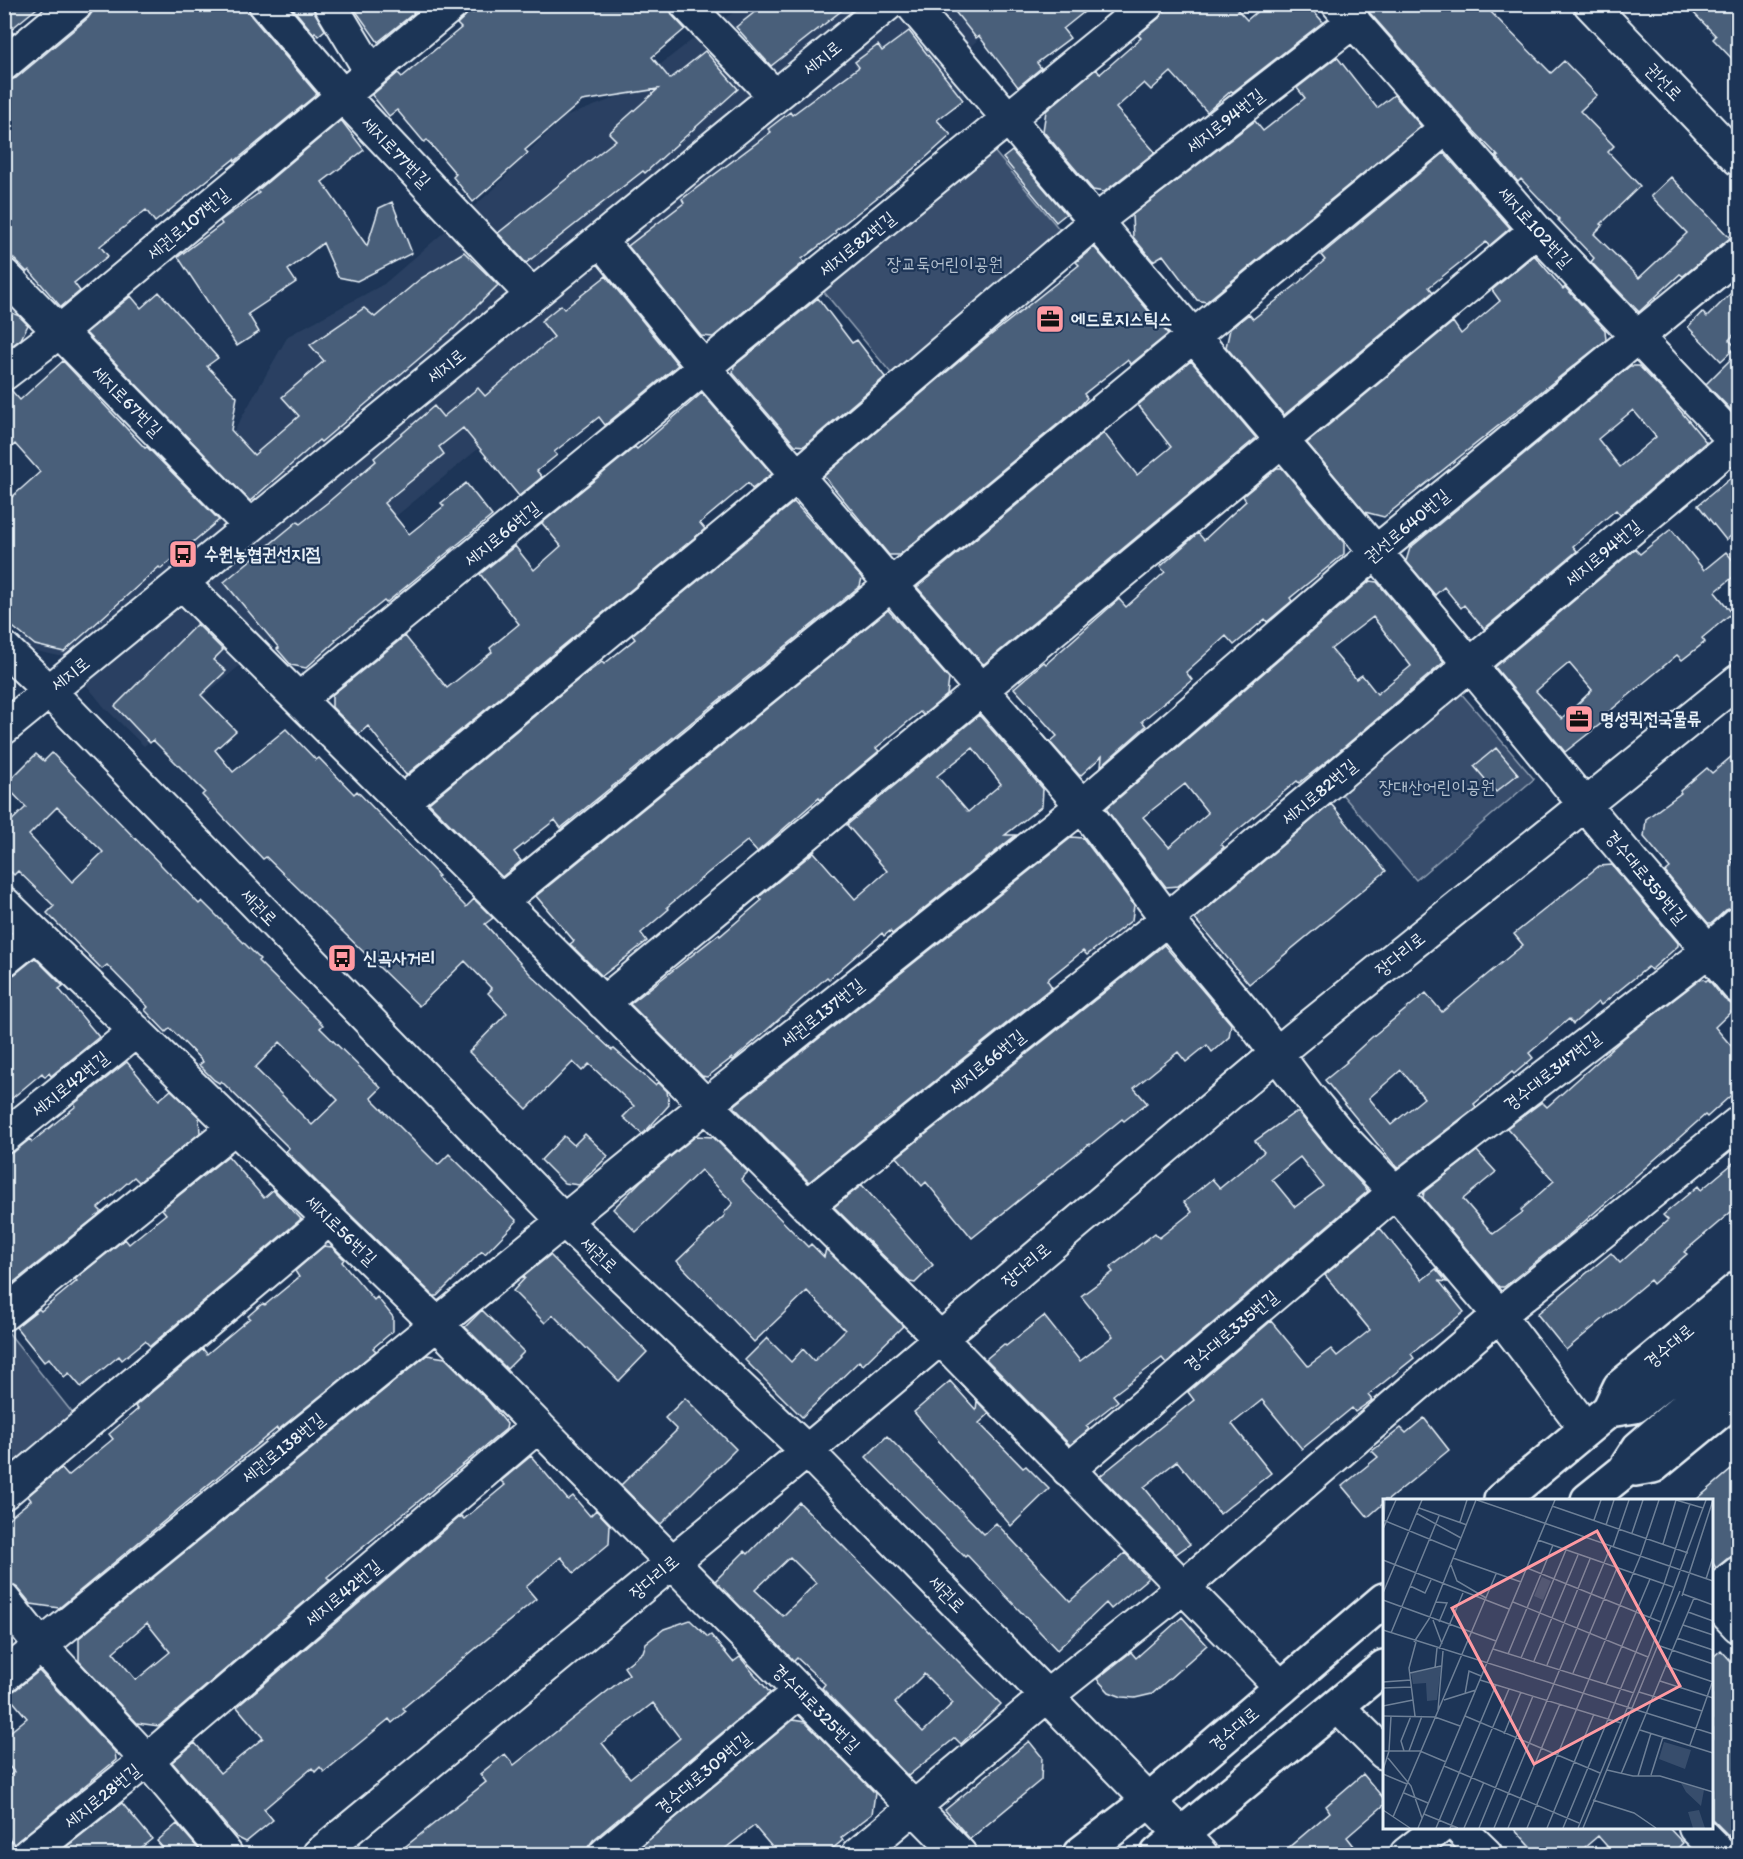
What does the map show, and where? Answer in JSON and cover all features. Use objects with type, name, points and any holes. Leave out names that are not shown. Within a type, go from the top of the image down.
[{"type":"main road","name":"경수대로","points":[[1502,1499],[1598,1420],[1620,1387],[1738,1289]]},
{"type":"main road","name":"경수대로","points":[[1598,1420],[1635,1406],[1738,1323]]},
{"type":"main road","points":[[1589,1499],[1624,1471],[1639,1448],[1738,1362]]},
{"type":"main road","points":[[1624,1471],[1653,1466],[1738,1396]]},
{"type":"main road","name":"경수대로","points":[[1080,1854],[1149,1801],[1383,1601]]},
{"type":"main road","points":[[1181,1848],[1337,1706],[1383,1668]]},
{"type":"street","points":[[4,64],[76,4]]},
{"type":"street","name":"세지로77번길","points":[[266,4],[342,95],[532,295]]},
{"type":"street","points":[[330,4],[371,72]]},
{"type":"street","name":"세권로107번길","points":[[4,374],[59,332],[453,4]]},
{"type":"street","points":[[686,4],[775,96]]},
{"type":"street","name":"세지로","points":[[4,728],[888,4]]},
{"type":"street","points":[[910,4],[1281,442],[1377,551],[1584,804]]},
{"type":"street","points":[[1009,120],[1148,4]]},
{"type":"street","name":"권선로","points":[[1590,4],[1738,159]]},
{"type":"street","name":"세지로102번길","points":[[1346,13],[1536,230],[1737,442]]},
{"type":"street","name":"세지로94번길","points":[[1096,221],[1346,13]]},
{"type":"street","name":"세지로82번길","points":[[705,369],[1009,120]]},
{"type":"street","points":[[501,901],[892,585],[1446,128]]},
{"type":"street","points":[[402,802],[797,476],[1096,221]]},
{"type":"street","points":[[603,1003],[1536,230]]},
{"type":"street","points":[[601,241],[705,369],[1082,807],[1167,919],[1252,1021],[1341,1136],[1395,1192],[1499,1315],[1598,1420]]},
{"type":"street","name":"권선로640번길","points":[[1082,807],[1377,551],[1738,254]]},
{"type":"street","name":"세지로67번길","points":[[4,275],[250,526]]},
{"type":"street","name":"세지로66번길","points":[[299,699],[705,369]]},
{"type":"street","name":"세지로94번길","points":[[1470,666],[1737,442]]},
{"type":"street","points":[[182,583],[940,1338],[1282,1688]]},
{"type":"street","name":"세권로","points":[[4,648],[50,691],[563,1221],[807,1451],[1149,1801],[1181,1848]]},
{"type":"street","name":"세지로82번길","points":[[1167,919],[1470,666]]},
{"type":"street","name":"장다리로","points":[[319,1854],[807,1451],[1276,1054],[1738,681]]},
{"type":"street","name":"경수대로359번길","points":[[1584,804],[1738,987]]},
{"type":"street","name":"세권로137번길","points":[[563,1221],[1082,807]]},
{"type":"street","name":"세지로56번길","points":[[4,903],[438,1325],[672,1562]]},
{"type":"street","name":"세지로66번길","points":[[807,1206],[1167,919]]},
{"type":"street","points":[[1709,950],[1738,924]]},
{"type":"street","points":[[4,960],[36,934]]},
{"type":"street","name":"경수대로347번길","points":[[1395,1192],[1709,950]]},
{"type":"street","name":"세지로42번길","points":[[4,1137],[136,1031]]},
{"type":"street","points":[[858,1854],[1047,1696],[1182,1588],[1499,1315],[1738,1123]]},
{"type":"street","points":[[4,1314],[235,1127]]},
{"type":"street","name":"경수대로335번길","points":[[1068,1470],[1395,1192]]},
{"type":"street","points":[[4,1494],[329,1219]]},
{"type":"street","name":"세권로138번길","points":[[4,1676],[563,1221]]},
{"type":"street","name":"세지로42번길","points":[[147,1760],[538,1426]]},
{"type":"street","name":"경수대로325번길","points":[[672,1562],[960,1854]]},
{"type":"street","points":[[1713,1595],[1738,1573]]},
{"type":"street","points":[[1713,1597],[1738,1626]]},
{"type":"street","points":[[4,1600],[41,1646],[147,1760],[226,1854]]},
{"type":"street","name":"경수대로309번길","points":[[605,1854],[800,1691]]},
{"type":"street","points":[[1337,1706],[1383,1753]]},
{"type":"street","name":"세지로28번길","points":[[29,1854],[147,1760]]},
{"type":"street","points":[[1406,1854],[1437,1829]]},
{"type":"street","points":[[1461,1829],[1486,1854]]},
{"type":"street","points":[[1697,1829],[1721,1854]]},
{"type":"shaded area","points":[[745,5],[1019,5],[953,61],[974,88],[941,116],[700,267],[340,562],[350,573],[144,746],[105,708],[64,657],[13,646],[213,468],[288,336],[384,284],[494,189],[565,117],[620,96],[697,36]]},
{"type":"green space","name":"장교둑어린이공원","points":[[994,151],[1065,236],[895,378],[824,292]]},
{"type":"green space","name":"장대산어린이공원","points":[[1460,692],[1534,779],[1416,880],[1341,793]]},
{"type":"green space","points":[[4,1327],[74,1415],[5,1472],[4,1472]]},
{"type":"building","points":[[4,4],[42,4],[10,30],[13,33],[4,40]]},
{"type":"building","points":[[98,4],[247,4],[251,16],[317,94],[155,222],[146,210],[100,246],[108,256],[74,283],[80,291],[61,307],[29,270],[27,272],[4,249],[4,82],[16,78],[88,18]]},
{"type":"building","points":[[289,4],[312,4],[325,30],[318,36],[315,32],[314,34]]},
{"type":"building","points":[[351,4],[408,4],[414,13],[378,42]]},
{"type":"building","points":[[483,4],[669,4],[673,16],[685,29],[652,57],[670,79],[705,51],[738,89],[645,173],[643,171],[526,263],[498,233],[616,140],[609,133],[658,89],[582,101],[525,150],[528,153],[473,202],[453,177],[456,174],[427,140],[424,142],[397,110],[389,116],[372,95],[398,73],[402,77],[461,28],[457,24],[467,14],[471,11],[473,13]]},
{"type":"building","points":[[765,4],[850,4],[771,66],[736,27]]},
{"type":"building","points":[[949,4],[1094,4],[1063,29],[1070,38],[1037,63],[1041,68],[1018,87],[979,36],[976,38]]},
{"type":"building","points":[[1170,4],[1232,4],[1247,20],[1266,4],[1307,4],[1323,22],[1233,92],[1231,91],[1207,112],[1171,72],[1151,90],[1144,83],[1116,108],[1155,152],[1104,192],[1093,190],[1043,131],[1046,111],[1096,69],[1100,74],[1141,38],[1138,35],[1159,18]]},
{"type":"building","points":[[1362,4],[1483,4],[1551,73],[1564,61],[1597,95],[1580,111],[1614,146],[1608,152],[1640,186],[1601,224],[1603,225],[1594,234],[1639,278],[1687,233],[1651,196],[1671,177],[1730,238],[1683,276],[1680,274],[1639,312],[1591,262],[1594,258],[1559,219],[1521,179],[1518,182],[1496,156],[1498,156]]},
{"type":"building","points":[[1685,4],[1738,4],[1738,65],[1713,39],[1716,36]]},
{"type":"building","points":[[909,31],[963,100],[937,120],[951,135],[913,169],[802,259],[804,262],[713,337],[701,336],[628,246],[684,203],[682,199],[771,132],[768,129],[790,112],[792,115],[859,67],[855,62],[878,45],[882,51]]},
{"type":"building","points":[[1337,57],[1377,108],[1394,95],[1421,126],[1206,302],[1197,300],[1163,255],[1153,261],[1133,237],[1132,215],[1255,121],[1263,131],[1305,98],[1297,88]]},
{"type":"building","points":[[341,120],[364,150],[322,182],[367,246],[379,208],[392,202],[412,253],[357,281],[338,277],[323,243],[288,270],[296,282],[248,314],[259,332],[237,346],[178,257],[222,224],[220,221],[259,193],[257,191]]},
{"type":"building","points":[[1012,151],[1066,214],[1056,222],[1003,158]]},
{"type":"building","points":[[1444,153],[1510,228],[1489,246],[1486,242],[1429,287],[1433,292],[1284,415],[1226,347],[1230,329],[1249,314],[1253,319],[1296,285],[1325,260],[1321,255]]},
{"type":"building","points":[[1094,247],[1168,334],[1131,364],[1127,360],[1084,394],[1087,398],[1081,405],[899,555],[889,555],[824,476],[981,343],[1079,265],[1076,262]]},
{"type":"building","points":[[464,252],[498,285],[455,328],[321,442],[319,440],[250,501],[86,333],[131,296],[141,308],[159,292],[218,358],[207,366],[237,397],[231,430],[254,455],[299,416],[282,397],[324,361],[310,345],[364,308],[375,317],[420,279]]},
{"type":"building","points":[[1534,255],[1563,289],[1565,287],[1605,330],[1606,340],[1384,517],[1365,512],[1307,443],[1453,322],[1461,334],[1500,301],[1492,290]]},
{"type":"building","points":[[606,276],[678,365],[605,425],[599,417],[554,452],[557,455],[537,471],[542,477],[519,496],[463,428],[439,447],[444,454],[384,503],[409,534],[444,506],[441,503],[466,483],[492,516],[386,603],[384,601],[335,640],[306,668],[291,665],[224,582],[298,521],[300,524],[327,503],[434,406],[443,417],[478,388],[485,396],[554,337],[541,321],[561,305],[564,309]]},
{"type":"building","points":[[1738,286],[1738,330],[1729,340],[1736,347],[1721,361],[1688,327],[1702,312],[1707,317]]},
{"type":"building","points":[[818,298],[852,343],[857,340],[885,377],[804,446],[795,445],[733,373],[734,366]]},
{"type":"building","points":[[4,309],[19,316],[28,325],[21,339],[4,351]]},
{"type":"building","points":[[1738,352],[1738,417],[1706,384]]},
{"type":"building","points":[[63,361],[145,448],[147,447],[219,520],[161,569],[159,567],[64,652],[35,645],[4,620],[4,504],[40,472],[15,444],[4,454],[4,392],[11,390],[20,400]]},
{"type":"building","points":[[1191,361],[1256,438],[984,664],[982,663],[917,587],[1104,433],[1137,475],[1171,447],[1138,405]]},
{"type":"building","points":[[1630,366],[1639,366],[1669,397],[1706,442],[1620,515],[1616,510],[1573,546],[1577,551],[1484,629],[1464,605],[1461,608],[1444,587],[1435,595],[1406,561],[1410,548]],"holes":[[[1633,410],[1656,437],[1620,467],[1598,439]]]},
{"type":"building","points":[[702,393],[772,474],[752,489],[748,483],[700,523],[705,529],[406,775],[368,726],[359,734],[332,707],[332,695],[405,636],[447,688],[492,652],[490,648],[519,624],[480,574],[515,546],[534,570],[561,546],[542,523],[635,447],[637,449]]},
{"type":"building","points":[[1277,468],[1282,468],[1344,543],[1344,554],[1290,598],[1292,601],[1267,622],[1265,619],[1234,645],[1226,636],[1186,672],[1192,680],[1142,721],[1146,726],[1101,766],[1102,756],[1080,776],[1050,742],[1057,736],[1014,688],[1044,662],[1046,664],[1119,599],[1126,607],[1165,572],[1160,567],[1198,533],[1204,540],[1246,501],[1243,496]]},
{"type":"building","points":[[1738,472],[1738,530],[1726,540],[1698,505]]},
{"type":"building","points":[[794,502],[862,578],[860,586],[561,828],[555,820],[514,852],[521,861],[502,877],[429,803],[579,679],[602,662],[604,664],[635,639],[632,635]]},
{"type":"building","points":[[1671,529],[1704,570],[1726,552],[1738,566],[1738,573],[1715,592],[1732,613],[1702,638],[1705,642],[1682,660],[1677,655],[1604,716],[1607,719],[1565,752],[1495,667],[1635,549],[1640,554]],"holes":[[[1569,663],[1592,690],[1562,719],[1536,691]]]},
{"type":"building","points":[[1370,581],[1377,582],[1444,662],[1331,758],[1299,783],[1297,781],[1221,844],[1224,847],[1178,886],[1166,887],[1106,809]],"holes":[[[1373,617],[1411,666],[1377,694],[1362,675],[1356,679],[1331,649]],[[1185,784],[1208,813],[1169,847],[1143,817]]]},
{"type":"building","points":[[888,610],[949,679],[947,695],[923,715],[920,712],[876,748],[879,751],[820,800],[819,798],[757,852],[747,841],[667,907],[669,909],[641,933],[647,941],[602,976],[570,944],[574,941],[536,896]]},
{"type":"building","points":[[197,624],[223,650],[213,660],[226,671],[201,695],[236,731],[215,750],[233,772],[286,729],[316,760],[319,758],[354,794],[357,791],[466,907],[474,899],[493,918],[485,924],[530,974],[612,1050],[614,1049],[655,1085],[658,1082],[667,1091],[669,1105],[645,1132],[642,1134],[623,1117],[634,1106],[589,1064],[582,1071],[573,1062],[527,1109],[469,1052],[507,1013],[488,993],[492,989],[465,961],[419,1006],[266,857],[263,859],[202,795],[205,792],[153,740],[150,743],[115,706]]},
{"type":"building","points":[[979,715],[1043,789],[1042,806],[1005,835],[1016,835],[892,934],[890,931],[884,936],[882,933],[829,979],[827,977],[733,1060],[732,1058],[707,1077],[702,1076],[630,1004],[719,934],[720,936],[762,900],[759,897],[814,852],[855,899],[887,871],[847,825]],"holes":[[[973,748],[1001,784],[968,812],[937,776]]]},
{"type":"building","points":[[1496,748],[1518,774],[1496,792],[1474,766]]},
{"type":"building","points":[[1738,751],[1738,854],[1731,860],[1738,869],[1738,906],[1726,910],[1712,923],[1708,923],[1665,872],[1670,868],[1644,837],[1646,819],[1681,793],[1680,791],[1707,768],[1712,773]]},
{"type":"building","points":[[52,753],[199,904],[202,901],[260,959],[258,961],[323,1025],[320,1028],[381,1088],[371,1098],[438,1165],[449,1154],[517,1221],[485,1254],[482,1251],[437,1296],[434,1296],[321,1186],[286,1151],[289,1148],[221,1081],[219,1083],[214,1080],[199,1065],[203,1062],[170,1028],[166,1032],[145,1010],[148,1007],[107,965],[102,969],[47,913],[54,906],[18,871],[14,875],[4,865],[4,828],[26,807],[5,785],[36,754],[44,761]],"holes":[[[57,807],[103,852],[72,882],[29,835]],[[280,1042],[338,1100],[312,1125],[255,1068]]]},
{"type":"building","points":[[1331,804],[1386,871],[1249,984],[1195,919]]},
{"type":"building","points":[[1072,837],[1083,838],[1134,905],[1132,920],[1087,955],[1083,951],[1047,980],[1052,987],[809,1182],[735,1108],[735,1105]]},
{"type":"building","points":[[1612,865],[1678,943],[1678,946],[1651,970],[1648,967],[1601,1005],[1598,1002],[1573,1024],[1569,1019],[1529,1053],[1533,1058],[1514,1074],[1512,1072],[1474,1104],[1476,1107],[1397,1168],[1325,1080],[1372,1037],[1426,993],[1442,1012],[1523,945],[1514,934],[1599,866]],"holes":[[[1401,1070],[1424,1098],[1391,1125],[1369,1098]]]},
{"type":"building","points":[[1164,945],[1231,1024],[1229,1037],[1212,1052],[1207,1045],[1186,1062],[1178,1052],[1134,1088],[1147,1103],[1089,1144],[972,1238],[926,1182],[922,1186],[897,1157]]},
{"type":"building","points":[[35,958],[63,986],[59,989],[99,1037],[51,1076],[49,1073],[45,1077],[42,1073],[4,1105],[4,978],[15,974]]},
{"type":"building","points":[[1702,978],[1706,981],[1708,979],[1724,999],[1731,1004],[1738,1005],[1715,1027],[1738,1054],[1738,1089],[1707,1117],[1705,1115],[1568,1236],[1504,1287],[1499,1287],[1423,1198],[1424,1192],[1477,1151],[1496,1172],[1463,1199],[1493,1234],[1523,1212],[1521,1210],[1554,1181],[1507,1128],[1542,1102],[1547,1107],[1625,1037]]},
{"type":"building","points":[[127,1062],[159,1100],[171,1090],[199,1117],[200,1133],[139,1182],[134,1177],[98,1208],[102,1212],[4,1290],[4,1155],[15,1151],[30,1139],[32,1142],[76,1106],[74,1104]]},
{"type":"building","points":[[1294,1113],[1299,1113],[1368,1191],[1166,1363],[1162,1358],[1113,1395],[1118,1401],[1086,1426],[1089,1429],[1070,1445],[986,1359],[1044,1316],[1080,1361],[1113,1336],[1081,1296],[1113,1272],[1110,1268],[1155,1233],[1159,1238],[1192,1212],[1184,1202],[1212,1179],[1220,1188],[1264,1152],[1255,1141]],"holes":[[[1300,1157],[1323,1186],[1295,1207],[1272,1179]]]},
{"type":"building","points":[[585,1134],[608,1156],[579,1185],[564,1183],[541,1160],[564,1136],[574,1145]]},
{"type":"building","points":[[696,1136],[713,1137],[748,1172],[741,1179],[808,1247],[811,1244],[824,1257],[826,1249],[903,1326],[863,1365],[859,1361],[802,1417],[745,1360],[767,1338],[791,1362],[803,1349],[814,1361],[845,1330],[807,1291],[754,1342],[677,1261],[725,1215],[724,1213],[733,1203],[701,1170],[636,1232],[613,1209],[641,1181]]},
{"type":"building","points":[[228,1156],[264,1198],[273,1190],[301,1219],[150,1346],[145,1341],[122,1360],[119,1356],[81,1387],[69,1373],[64,1377],[49,1358],[44,1362],[16,1327],[39,1309],[41,1311],[77,1281],[75,1279],[125,1239],[129,1244],[166,1214],[162,1209]]},
{"type":"building","points":[[1738,1159],[1738,1206],[1684,1252],[1687,1254],[1653,1284],[1650,1280],[1566,1350],[1537,1314],[1611,1253],[1620,1263],[1668,1220],[1663,1215],[1698,1186],[1701,1190]]},
{"type":"building","points":[[862,1185],[933,1265],[915,1283],[910,1282],[834,1207]]},
{"type":"building","points":[[1380,1228],[1422,1280],[1436,1269],[1447,1282],[1439,1281],[1464,1312],[1411,1354],[1414,1358],[1368,1395],[1372,1400],[1355,1412],[1352,1408],[1302,1449],[1262,1400],[1232,1424],[1271,1473],[1220,1514],[1177,1461],[1144,1487],[1190,1544],[1176,1554],[1100,1476],[1194,1400],[1188,1392],[1271,1321],[1308,1366],[1331,1349],[1337,1356],[1370,1330],[1325,1275]]},
{"type":"building","points":[[324,1246],[332,1247],[344,1259],[342,1262],[374,1300],[377,1297],[393,1317],[393,1331],[373,1348],[376,1351],[278,1430],[277,1428],[59,1608],[31,1604],[18,1588],[4,1582],[4,1522],[31,1500],[28,1496],[61,1468],[68,1476],[113,1439],[109,1434],[138,1409],[135,1406],[203,1349],[207,1354],[250,1318],[248,1316],[262,1304],[265,1305],[299,1277],[295,1271]]},
{"type":"building","points":[[550,1255],[647,1352],[619,1381],[553,1315],[545,1323],[513,1291],[525,1278],[523,1277]]},
{"type":"building","points":[[482,1310],[524,1352],[507,1369],[465,1327]]},
{"type":"building","points":[[427,1355],[445,1358],[488,1401],[507,1424],[506,1429],[327,1577],[330,1580],[159,1726],[137,1723],[79,1661],[79,1638]],"holes":[[[147,1623],[170,1652],[136,1680],[113,1652]]]},
{"type":"building","points":[[950,1381],[976,1410],[977,1401],[989,1414],[979,1423],[1023,1468],[1026,1466],[1049,1489],[1011,1526],[914,1412]]},
{"type":"building","points":[[685,1398],[736,1449],[660,1525],[621,1485],[677,1430],[665,1418]]},
{"type":"building","points":[[1424,1418],[1449,1450],[1389,1499],[1383,1499],[1383,1504],[1368,1517],[1342,1486],[1378,1457],[1372,1451],[1401,1428],[1406,1433]]},
{"type":"building","points":[[887,1436],[984,1534],[996,1523],[1070,1601],[1125,1553],[1148,1578],[1111,1609],[1106,1603],[1057,1650],[967,1555],[965,1557],[866,1457]]},
{"type":"building","points":[[531,1456],[568,1500],[573,1496],[590,1516],[596,1510],[610,1525],[609,1544],[574,1573],[561,1557],[526,1587],[536,1599],[403,1708],[406,1711],[392,1723],[389,1719],[324,1772],[320,1767],[315,1772],[312,1768],[264,1809],[273,1820],[246,1842],[236,1837],[172,1762],[195,1743],[220,1773],[263,1738],[237,1707],[461,1516],[464,1519],[505,1485],[501,1481]]},
{"type":"building","points":[[1738,1464],[1738,1555],[1727,1559],[1716,1568],[1713,1564],[1713,1499],[1697,1499]]},
{"type":"building","points":[[799,1502],[1001,1704],[961,1744],[955,1738],[908,1776],[822,1688],[825,1684],[797,1658],[794,1661],[715,1581],[745,1551],[748,1554]],"holes":[[[790,1557],[816,1583],[783,1616],[755,1590]],[[924,1674],[953,1703],[923,1732],[895,1703]]]},
{"type":"building","points":[[1182,1617],[1207,1645],[1152,1694],[1135,1698],[1122,1697],[1109,1692],[1097,1679],[1131,1652],[1136,1658]]},
{"type":"building","points":[[690,1620],[708,1637],[711,1635],[733,1662],[740,1657],[770,1693],[593,1840],[588,1847],[587,1854],[396,1854],[486,1782],[480,1774],[505,1754],[514,1765],[629,1674],[624,1667],[643,1652],[646,1643],[664,1629]],"holes":[[[653,1703],[680,1738],[630,1778],[602,1743]]]},
{"type":"building","points":[[1721,1650],[1738,1669],[1738,1849],[1734,1841],[1713,1820],[1713,1657]]},
{"type":"building","points":[[39,1671],[115,1752],[116,1760],[14,1844],[4,1832],[4,1780],[14,1772],[4,1761],[4,1737],[27,1718],[7,1694]]},
{"type":"building","points":[[793,1720],[805,1722],[875,1793],[872,1814],[841,1838],[843,1840],[826,1854],[778,1854],[754,1826],[718,1854],[632,1854]]},
{"type":"building","points":[[1029,1741],[1042,1757],[1041,1780],[970,1839],[945,1810]]},
{"type":"building","points":[[1363,1774],[1383,1798],[1383,1806],[1347,1837],[1354,1846],[1345,1854],[1281,1854],[1330,1812],[1326,1806]]},
{"type":"building","points":[[122,1803],[152,1839],[133,1854],[57,1854]]},
{"type":"building","points":[[177,1824],[203,1854],[168,1854],[157,1841]]},
{"type":"building","points":[[1515,1829],[1670,1829],[1683,1843],[1671,1854],[1614,1854],[1598,1836],[1577,1854],[1537,1854]]},
{"type":"place","name":"에드로지스틱스","points":[[1050,319]]},
{"type":"place","name":"수원농협권선지점","points":[[183,554]]},
{"type":"place","name":"명성퀵전국물류","points":[[1579,719]]},
{"type":"place","name":"신곡사거리","points":[[342,958]]}]
